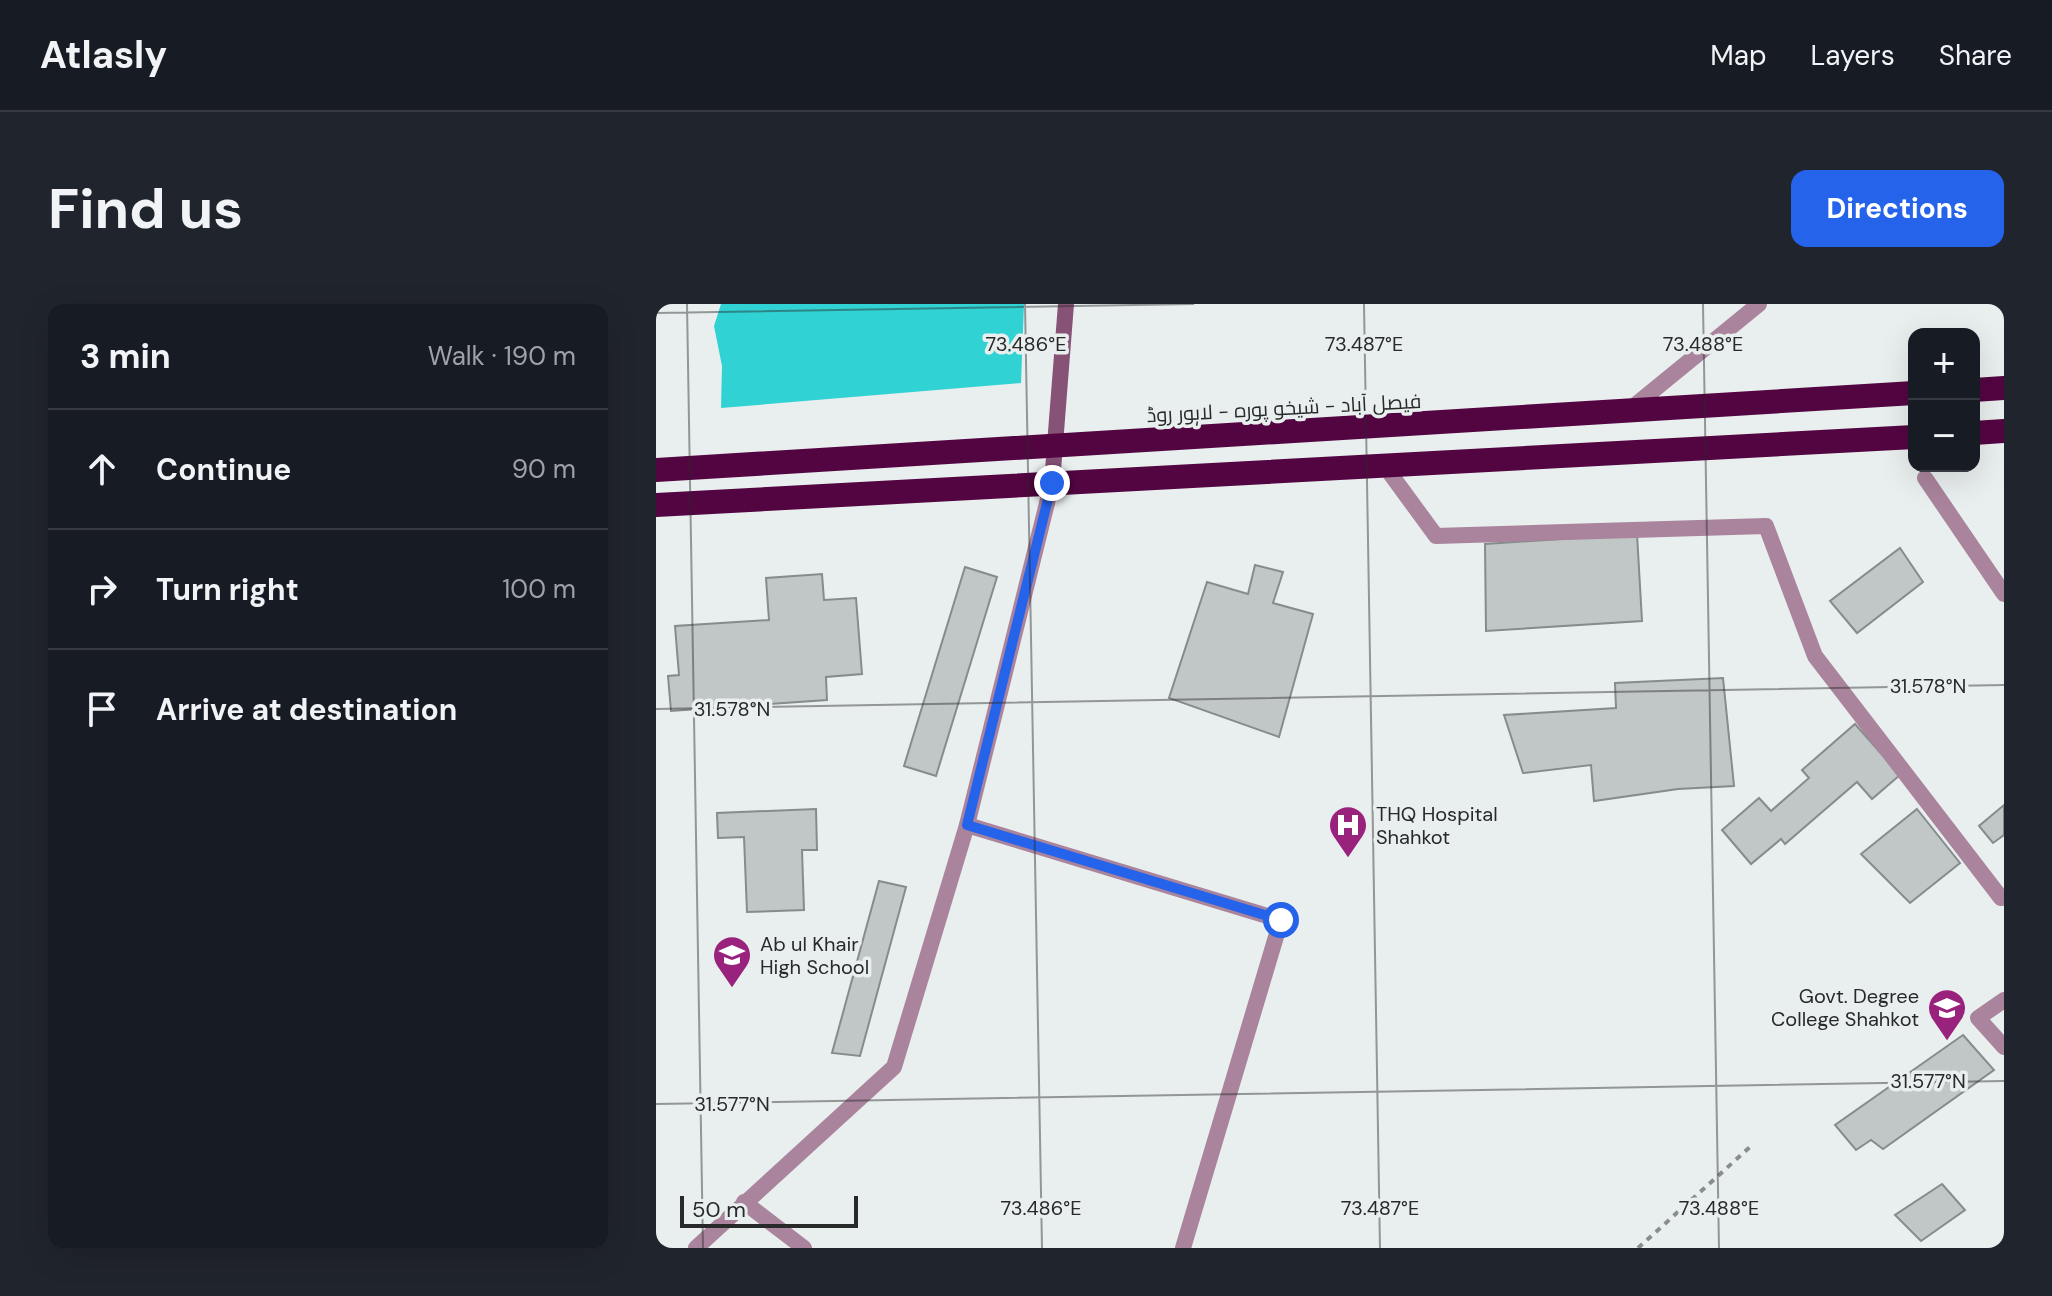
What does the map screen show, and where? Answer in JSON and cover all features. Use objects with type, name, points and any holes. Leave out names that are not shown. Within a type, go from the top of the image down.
[{"type":"highway","points":[[1980,390],[2004,388]]},
{"type":"highway","name":"فیصل آباد - شیخو پورہ - لاہور روڈ","points":[[656,470],[1908,393]]},
{"type":"highway","points":[[1980,433],[2004,431]]},
{"type":"highway","points":[[656,505],[1908,437]]},
{"type":"main road","points":[[1052,483],[1066,304]]},
{"type":"street","points":[[1628,411],[1759,304]]},
{"type":"street","points":[[1384,465],[1436,536],[1766,526],[1815,656],[2001,898]]},
{"type":"street","points":[[1925,478],[2004,594]]},
{"type":"street","points":[[696,1248],[894,1067],[967,825],[1052,483]]},
{"type":"street","points":[[967,825],[1281,920],[1183,1248]]},
{"type":"street","points":[[2004,1000],[1978,1018],[2004,1047]]},
{"type":"street","points":[[744,1202],[804,1248]]},
{"type":"path","points":[[1638,1248],[1750,1147]]},
{"type":"water","points":[[721,304],[1024,304],[1021,383],[721,408],[722,366],[714,326]]},
{"type":"building","points":[[1637,534],[1642,621],[1486,631],[1485,544]]},
{"type":"building","points":[[1900,548],[1923,582],[1857,633],[1830,601]]},
{"type":"building","points":[[1255,565],[1283,572],[1273,603],[1313,614],[1279,737],[1169,698],[1207,582],[1248,594]]},
{"type":"building","points":[[965,567],[997,577],[936,776],[904,766]]},
{"type":"building","points":[[822,574],[824,600],[856,598],[862,674],[826,677],[827,700],[671,711],[668,676],[679,675],[675,626],[769,620],[766,578]]},
{"type":"building","points":[[1723,678],[1734,786],[1678,789],[1594,801],[1591,765],[1523,773],[1504,715],[1616,708],[1615,683]]},
{"type":"building","points":[[1855,724],[1900,775],[1872,799],[1857,782],[1785,844],[1781,839],[1751,864],[1722,830],[1759,798],[1771,811],[1809,778],[1802,770]]},
{"type":"building","points":[[2004,805],[2004,835],[1993,843],[1979,826]]},
{"type":"building","points":[[816,809],[817,850],[802,850],[804,910],[747,912],[744,837],[718,838],[717,813]]},
{"type":"building","points":[[1917,809],[1960,863],[1910,903],[1861,854]]},
{"type":"building","points":[[879,881],[906,887],[860,1056],[832,1053]]},
{"type":"building","points":[[1963,1035],[1994,1070],[1883,1149],[1871,1140],[1856,1150],[1835,1125]]},
{"type":"building","points":[[1942,1184],[1965,1210],[1921,1241],[1895,1215]]},
{"type":"place","name":"THQ Hospital Shahkot","points":[[1348,859]]},
{"type":"place","name":"Ab ul Khair High School","points":[[732,989]]},
{"type":"place","name":"Govt. Degree College Shahkot","points":[[1947,1042]]},
{"type":"route","points":[[1052,483],[967,825],[1281,920]]}]
